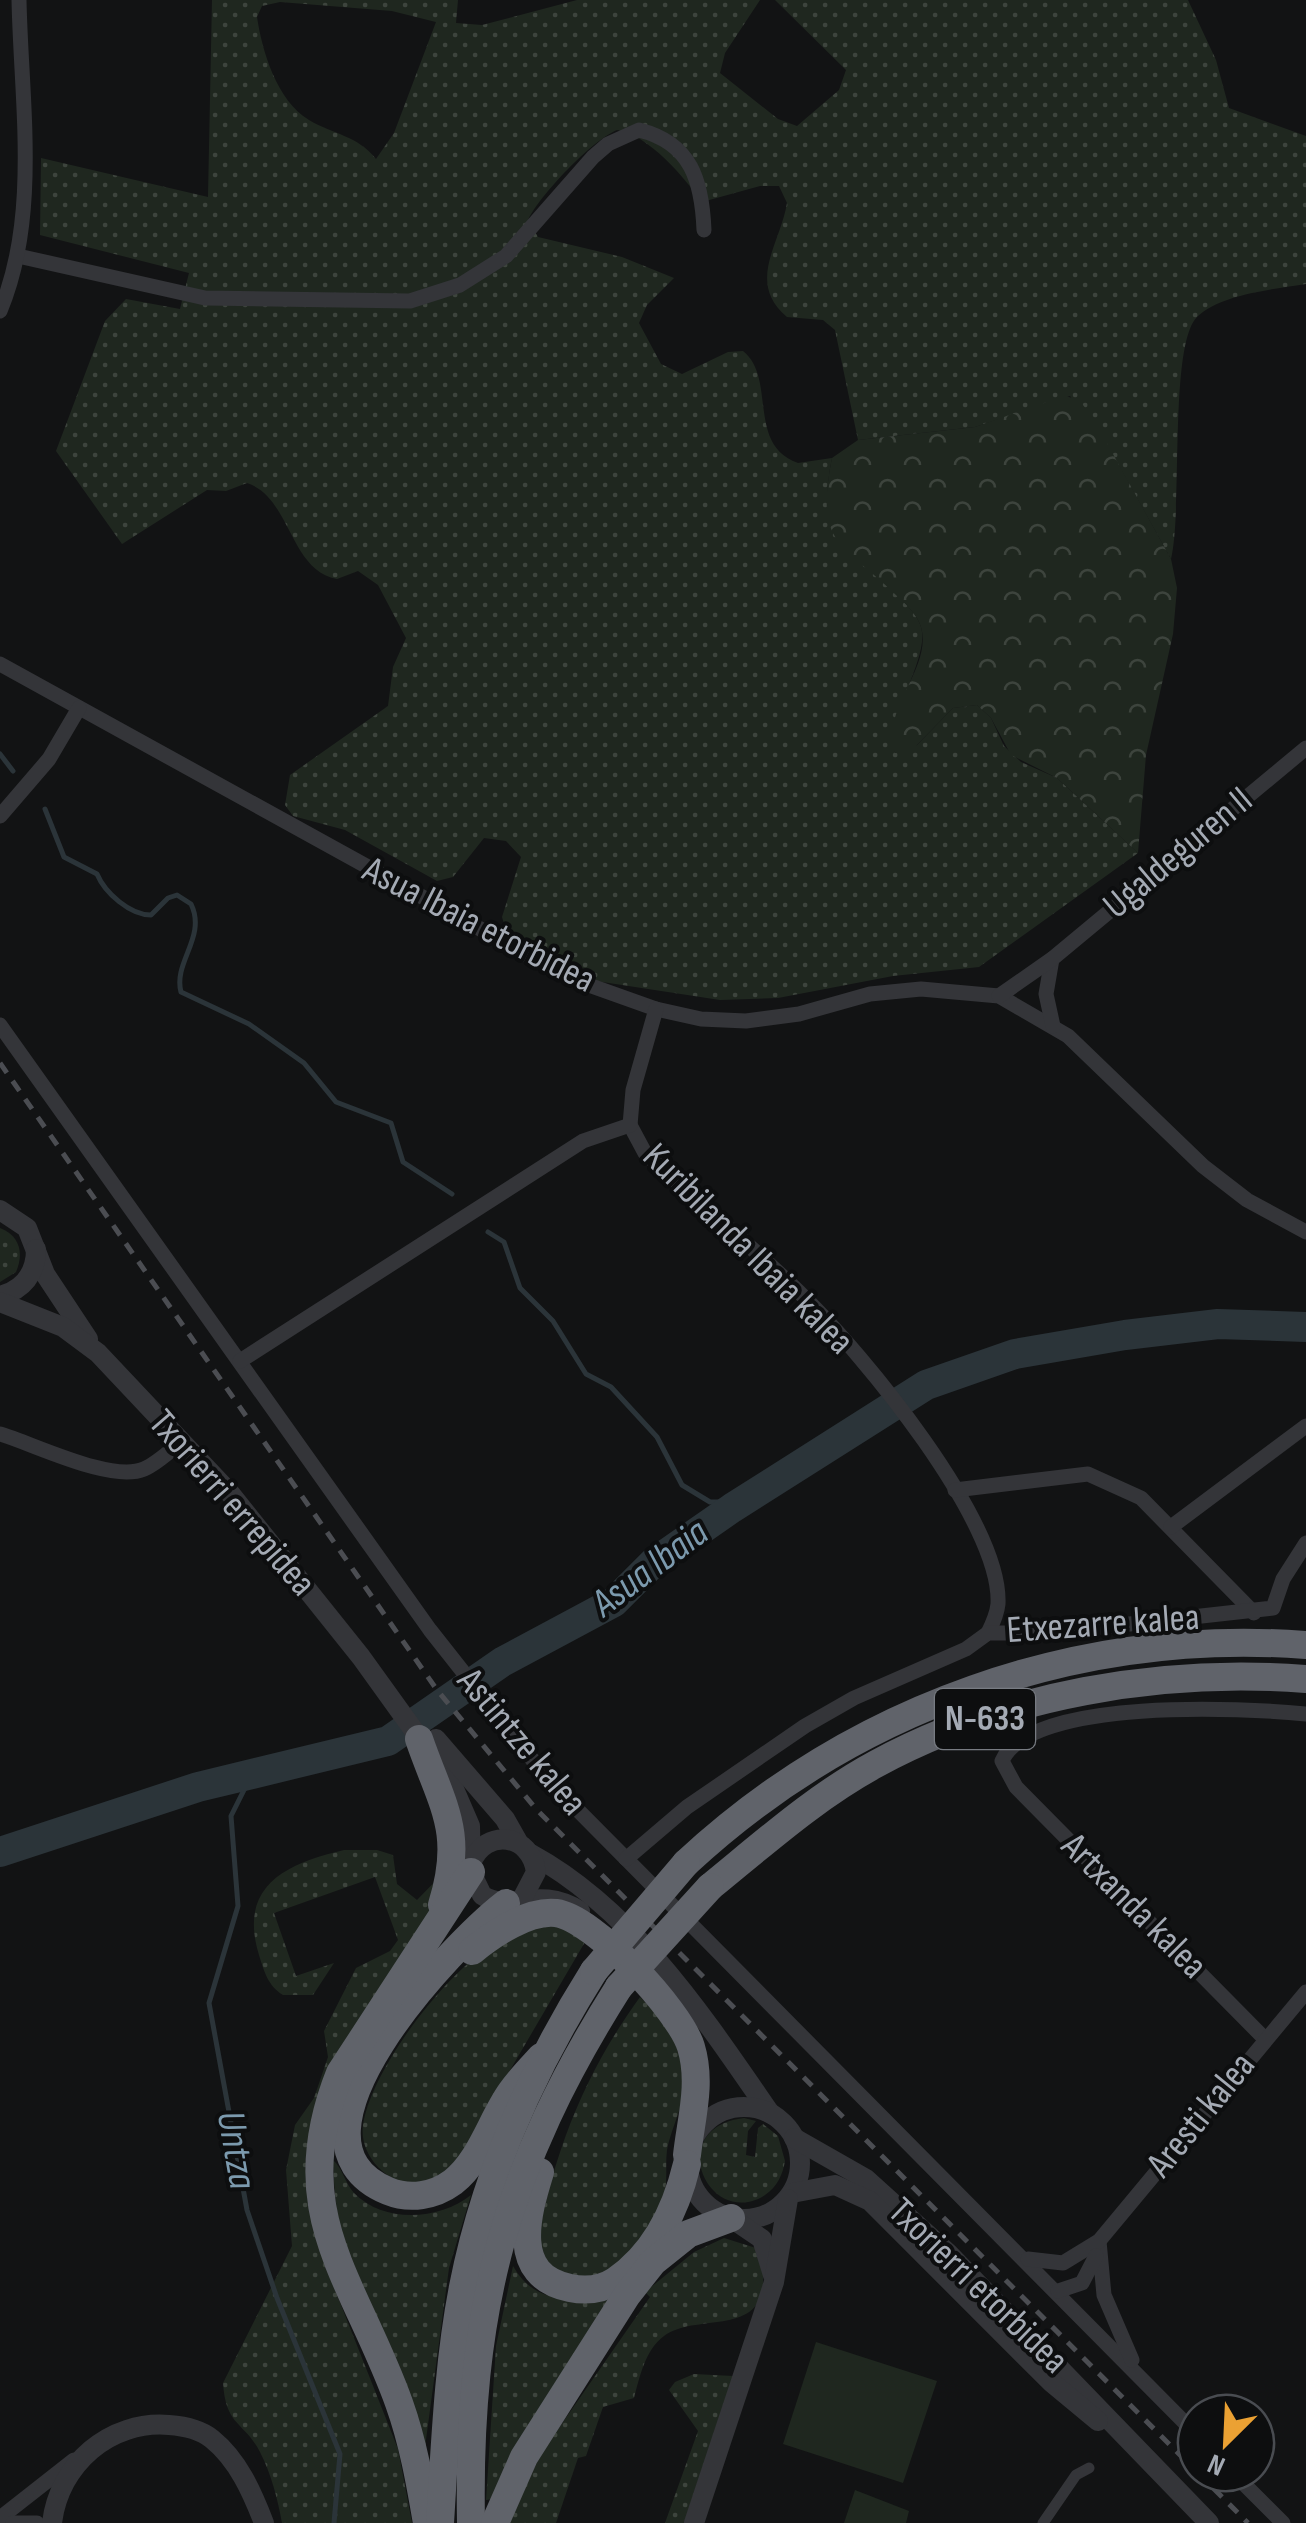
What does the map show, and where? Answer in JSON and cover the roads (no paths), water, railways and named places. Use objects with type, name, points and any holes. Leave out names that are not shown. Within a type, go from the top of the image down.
[{"type":"highway","name":"N-633","points":[[440,2523],[462,2288],[495,2174],[542,2057],[594,1971],[686,1863],[726,1826],[846,1745],[979,1685],[1132,1649],[1196,1642],[1306,1645]]},
{"type":"highway","name":"N-633","points":[[471,2523],[472,2418],[484,2312],[513,2196],[552,2100],[654,1946],[710,1887],[826,1796],[875,1764],[954,1728],[1077,1694],[1140,1682],[1202,1676],[1306,1679]]},
{"type":"highway","points":[[422,1736],[448,1809],[452,1843],[449,1882],[433,1936]]},
{"type":"highway","points":[[427,2523],[415,2454],[398,2400],[343,2281],[328,2235],[318,2169],[326,2108],[340,2073],[433,1936],[471,1868]]},
{"type":"highway","points":[[514,1900],[459,1942],[425,1981],[374,2053],[350,2112],[351,2148],[372,2181],[406,2196],[424,2196],[452,2183],[481,2146],[511,2092],[542,2057]]},
{"type":"highway","points":[[425,1981],[514,1923],[554,1912],[590,1929],[653,1991],[680,2024],[691,2046],[697,2092],[691,2150],[669,2221],[612,2282],[598,2288],[565,2288],[550,2281],[532,2262],[526,2233],[542,2166],[588,2061],[625,1991]]},
{"type":"highway","points":[[495,2523],[524,2457],[627,2295],[653,2262],[688,2234],[730,2218]]},
{"type":"street","points":[[0,311],[18,256],[22,226],[19,0]]},
{"type":"street","points":[[18,256],[205,298],[410,301],[486,272],[506,256],[592,157],[608,144],[640,130],[670,142],[688,163],[702,186],[704,230]]},
{"type":"street","name":"Asua Ibaia etorbidea","points":[[0,664],[569,978],[656,1009],[701,1019],[746,1021],[799,1014],[870,994],[921,989],[999,996],[1053,1026],[1127,1089],[1204,1166],[1247,1200],[1306,1232]]},
{"type":"street","points":[[0,816],[38,774],[80,708]]},
{"type":"street","name":"Ugaldeguren II","points":[[999,996],[1052,959],[1306,748]]},
{"type":"street","points":[[1052,959],[1046,994],[1053,1026]]},
{"type":"street","points":[[240,1361],[583,1141],[630,1125],[633,1090],[656,1009]]},
{"type":"street","name":"Astintze kalea","points":[[0,1025],[483,1700],[550,1782],[1176,2413]]},
{"type":"street","name":"Kuribilanda Ibaia kalea","points":[[630,1125],[644,1153],[804,1297],[887,1390],[914,1428],[956,1490],[996,1586],[998,1604],[988,1632]]},
{"type":"street","name":"Txorierri errepidea","points":[[1,1210],[28,1228],[57,1294],[98,1353],[182,1441],[400,1705],[452,1782],[464,1808],[471,1868]]},
{"type":"street","name":"Txorierri errepidea","points":[[0,1299],[29,1278],[36,1247]]},
{"type":"street","name":"Txorierri errepidea","points":[[0,1299],[39,1314],[98,1353]]},
{"type":"street","points":[[1171,1527],[1306,1426]]},
{"type":"street","points":[[0,1434],[104,1469],[130,1472],[144,1469],[182,1441]]},
{"type":"street","points":[[956,1490],[1088,1474],[1141,1498],[1254,1613]]},
{"type":"street","name":"Etxezarre kalea","points":[[626,1859],[687,1807],[806,1726],[854,1698],[966,1649],[988,1632],[1049,1634],[1160,1618],[1254,1613],[1273,1608],[1282,1579],[1306,1543]]},
{"type":"street","name":"Artxanda kalea","points":[[1264,2038],[1005,1774],[1002,1761],[1017,1740],[1042,1728],[1095,1718],[1172,1708],[1244,1708],[1306,1714]]},
{"type":"street","name":"Txorierri errepidea","points":[[422,1736],[505,1819],[524,1848],[611,1915],[693,2002],[770,2113]]},
{"type":"street","points":[[514,1900],[536,1872],[524,1848],[494,1840],[479,1848],[471,1868],[482,1895],[514,1900],[557,1900],[589,1918],[693,2032],[708,2083],[691,2150],[691,2184],[703,2202],[762,2239],[771,2259],[774,2282]]},
{"type":"street","name":"Aresti kalea","points":[[1025,2258],[1052,2264],[1099,2241],[1306,1992]]},
{"type":"street","points":[[691,2150],[725,2109],[748,2106],[770,2113],[794,2138],[800,2166],[790,2196],[774,2282],[694,2523]]},
{"type":"street","name":"Txorierri etorbidea","points":[[794,2138],[848,2167],[888,2198],[1129,2436],[1143,2456]]},
{"type":"street","name":"Txorierri etorbidea","points":[[790,2196],[835,2185],[859,2193],[886,2214],[1051,2382],[1143,2456],[1209,2523]]},
{"type":"street","points":[[730,2218],[770,2213],[790,2196]]},
{"type":"street","name":"Astintze kalea","points":[[1099,2241],[1104,2295],[1140,2376]]},
{"type":"street","name":"Aresti kalea","points":[[1058,2291],[1072,2290],[1090,2272],[1099,2241]]},
{"type":"street","points":[[1058,2291],[1064,2270],[1075,2256]]},
{"type":"street","points":[[0,2518],[93,2446],[136,2426],[181,2426],[210,2436],[244,2475],[264,2523]]},
{"type":"street","points":[[52,2523],[71,2473],[93,2446]]},
{"type":"street","points":[[1043,2523],[1076,2475],[1089,2468]]},
{"type":"street","points":[[1254,2493],[1283,2523]]},
{"type":"street","points":[[13,2523],[36,2523]]},
{"type":"waterway","points":[[0,754],[13,771]]},
{"type":"waterway","points":[[45,809],[64,857],[97,874],[112,895],[127,907],[151,915],[168,898],[177,895],[191,904],[195,927],[181,970],[181,992],[249,1024],[304,1063],[336,1102],[391,1123],[403,1162],[452,1194]]},
{"type":"waterway","points":[[488,1232],[504,1242],[520,1288],[553,1321],[586,1374],[611,1387],[657,1437],[682,1485],[710,1502],[742,1502]]},
{"type":"waterway","name":"Asua Ibaia","points":[[0,1852],[198,1787],[388,1741],[502,1662],[614,1602],[653,1563],[732,1508],[926,1385],[1015,1354],[1125,1335],[1218,1324],[1306,1327]]},
{"type":"waterway","name":"Untza","points":[[253,1772],[231,1816],[238,1906],[209,2003],[247,2210],[277,2298],[340,2454],[334,2523]]},
{"type":"railway","points":[[0,1063],[437,1690],[537,1810],[1176,2451]]},
{"type":"railway","points":[[1218,2493],[1248,2523]]}]
